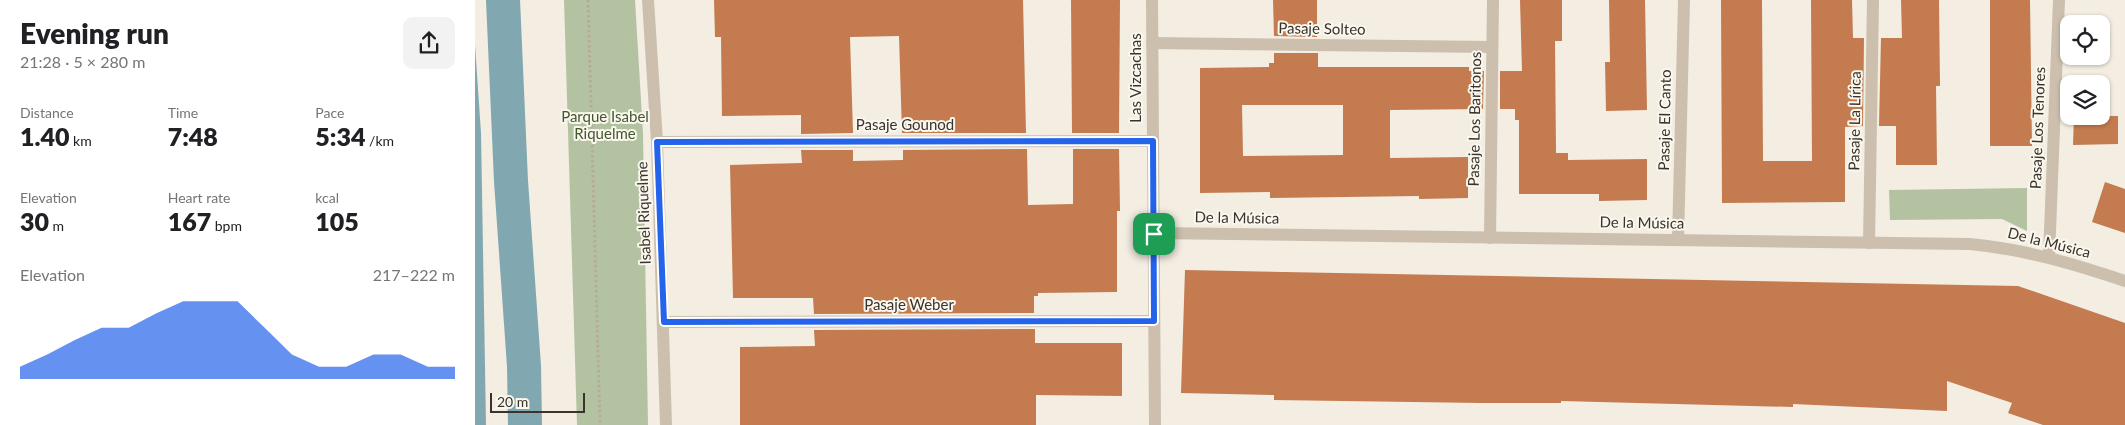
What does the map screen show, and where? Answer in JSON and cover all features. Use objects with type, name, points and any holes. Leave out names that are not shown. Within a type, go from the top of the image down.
[{"type":"street","name":"Isabel Riquelme","points":[[648,0],[657,142],[666,425]]},
{"type":"street","name":"Las Vizcachas","points":[[1152,0],[1155,425]]},
{"type":"street","name":"Pasaje Los Baritonos","points":[[1490,238],[1493,0]]},
{"type":"street","name":"Pasaje El Canto","points":[[1678,240],[1684,0]]},
{"type":"street","name":"Pasaje La Lírica","points":[[1869,243],[1873,0]]},
{"type":"street","name":"Pasaje Los Tenores","points":[[2049,257],[2059,0]]},
{"type":"street","name":"Pasaje Solteo","points":[[1152,43],[1492,47]]},
{"type":"street","name":"Pasaje Gounod","points":[[657,142],[1153,141]]},
{"type":"street","name":"De la Música","points":[[1154,234],[1971,244],[2000,247],[2049,257],[2125,281]]},
{"type":"street","name":"Pasaje Weber","points":[[664,322],[1154,321]]},
{"type":"path","points":[[588,0],[600,425]]},
{"type":"green space","name":"Parque Isabel Riquelme","points":[[564,0],[635,0],[643,134],[648,425],[577,425]]},
{"type":"green space","points":[[2027,188],[2027,231],[2002,219],[1890,220],[1889,190]]},
{"type":"water","points":[[475,45],[481,133],[486,425],[475,425]]},
{"type":"building","points":[[714,0],[1023,0],[1026,133],[902,133],[899,36],[850,37],[853,133],[801,134],[801,115],[722,116],[721,37],[715,37]]},
{"type":"building","points":[[1071,0],[1120,0],[1119,133],[1072,133]]},
{"type":"building","points":[[1273,0],[1317,0],[1317,37],[1274,36]]},
{"type":"building","points":[[1520,0],[1562,0],[1562,41],[1555,41],[1556,153],[1568,153],[1568,160],[1647,159],[1647,200],[1599,201],[1599,194],[1519,194],[1519,120],[1515,120],[1515,109],[1500,109],[1500,71],[1522,71]]},
{"type":"building","points":[[1609,0],[1645,0],[1647,110],[1606,111],[1605,62],[1610,62]]},
{"type":"building","points":[[1721,0],[1762,0],[1763,161],[1812,161],[1811,0],[1852,0],[1853,38],[1864,38],[1863,126],[1845,127],[1845,202],[1722,203]]},
{"type":"building","points":[[1901,0],[1939,0],[1940,86],[1936,86],[1937,165],[1896,165],[1896,126],[1879,126],[1881,38],[1902,38]]},
{"type":"building","points":[[1990,0],[2030,0],[2032,146],[1990,146]]},
{"type":"building","points":[[1274,53],[1318,53],[1318,67],[1469,67],[1469,71],[1484,71],[1483,109],[1390,110],[1390,158],[1468,157],[1468,198],[1419,199],[1419,196],[1270,198],[1270,192],[1200,193],[1200,68],[1269,67],[1269,63],[1274,63]],"holes":[[[1242,105],[1343,105],[1343,155],[1243,156]]]},
{"type":"building","points":[[2110,116],[2118,116],[2118,144],[2073,145],[2074,125],[2110,125]]},
{"type":"building","points":[[1027,149],[1028,205],[1073,204],[1073,149],[1119,149],[1120,211],[1117,211],[1117,292],[1038,293],[1038,296],[1034,296],[1034,313],[814,314],[813,298],[733,298],[730,165],[802,163],[801,150],[853,150],[853,161],[903,160],[903,150]]},
{"type":"building","points":[[2105,182],[2125,189],[2125,233],[2092,222]]},
{"type":"building","points":[[1185,270],[2018,286],[2125,323],[2125,425],[2043,425],[2008,413],[2012,403],[1947,381],[1947,411],[1793,404],[1793,407],[1561,401],[1561,403],[1481,403],[1274,400],[1274,395],[1181,393]]},
{"type":"building","points":[[1035,329],[1035,343],[1122,343],[1122,396],[1036,395],[1036,425],[740,425],[740,347],[815,346],[814,330]]},
{"type":"waterway","points":[[503,0],[511,181],[524,366],[525,425]]},
{"type":"route","points":[[1153,141],[1154,234],[1154,321],[664,322],[657,142],[1153,141]]}]
